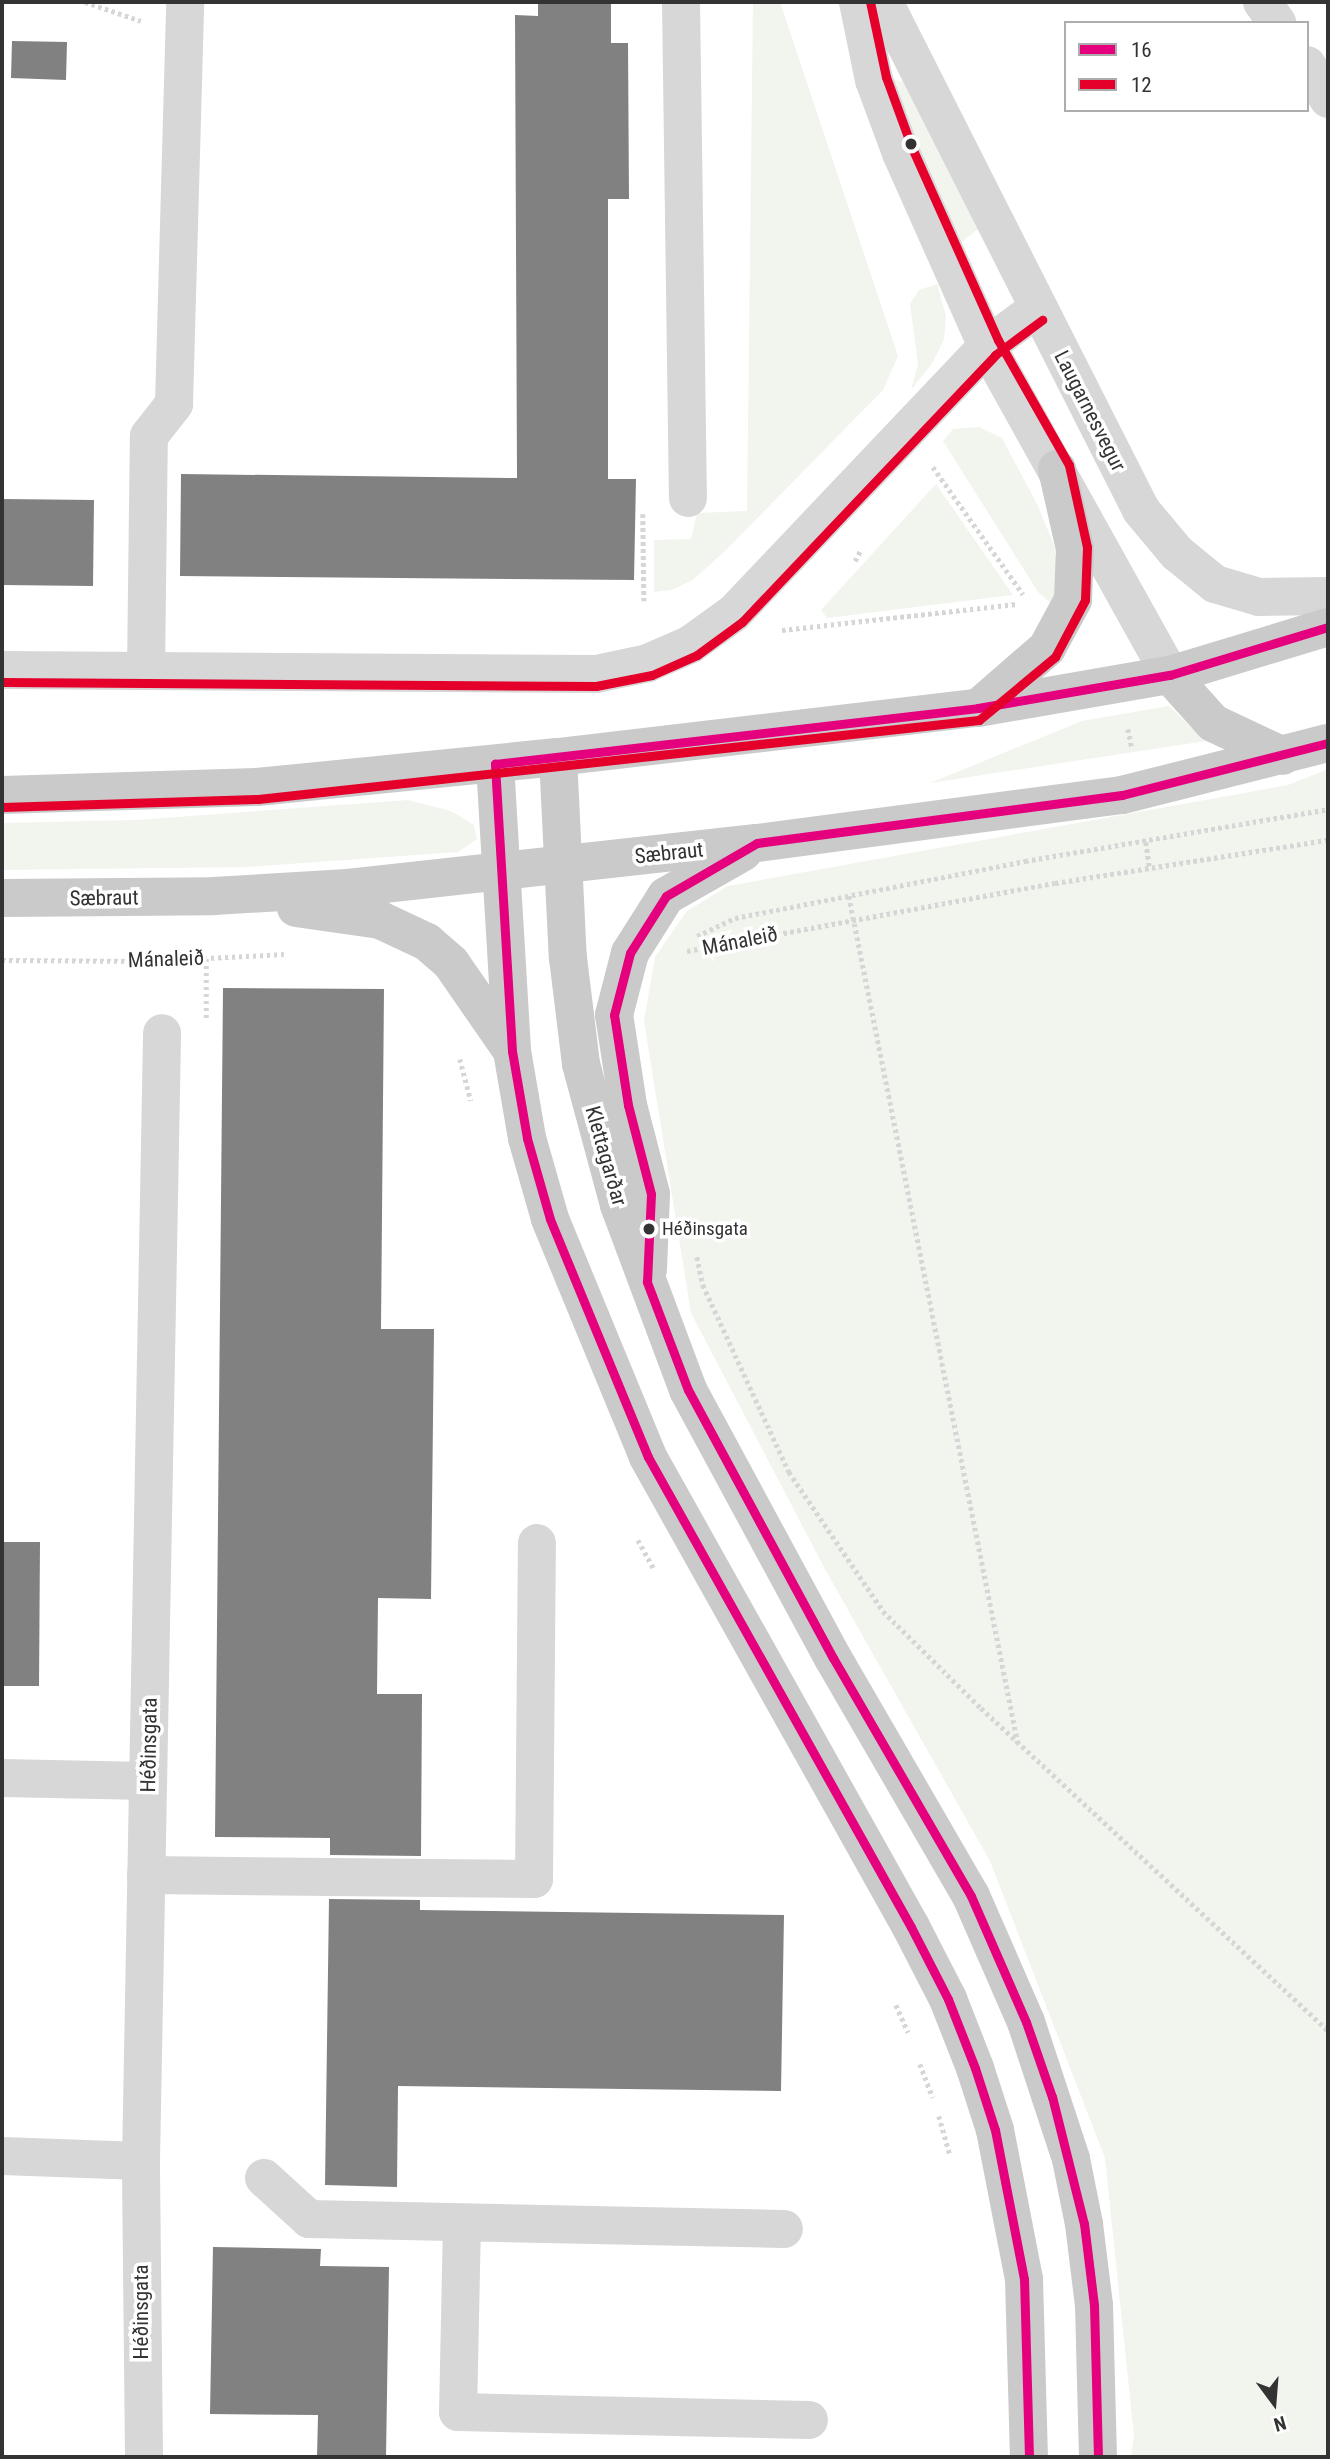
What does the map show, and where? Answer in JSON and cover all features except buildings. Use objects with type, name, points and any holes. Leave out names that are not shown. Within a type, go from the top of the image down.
[{"type":"main road","points":[[978,708],[1048,648],[1073,600],[1075,549],[1057,469]]},
{"type":"main road","points":[[2,795],[257,787],[495,764],[978,708],[1170,675],[1328,626]]},
{"type":"main road","points":[[1170,675],[1213,723],[1283,756]]},
{"type":"main road","name":"Sæbraut","points":[[2,898],[214,896],[505,872],[757,843],[1122,795],[1328,743]]},
{"type":"main road","name":"Klettagarðar","points":[[558,757],[568,958],[581,1064],[598,1138],[647,1282],[688,1390],[833,1658],[971,1896],[1026,2022],[1071,2159],[1084,2224],[1098,2379],[1098,2457]]},
{"type":"main road","points":[[495,764],[505,872],[512,1051],[527,1138],[550,1219],[648,1457],[911,1927],[948,1999],[975,2068],[995,2130],[1024,2279],[1030,2457]]},
{"type":"main road","points":[[647,1282],[650,1194],[628,1105],[614,1015],[624,978],[643,928],[666,896],[757,843]]},
{"type":"main road","points":[[214,896],[380,920],[427,942],[451,964],[512,1051]]},
{"type":"street","points":[[681,2],[688,498]]},
{"type":"street","points":[[858,2],[874,80],[901,153],[988,346],[1170,675]]},
{"type":"street","name":"Laugarnesvegur","points":[[884,2],[1141,510],[1177,553],[1215,584],[1259,597],[1328,596]]},
{"type":"street","points":[[1262,2],[1276,21]]},
{"type":"street","points":[[146,671],[149,436],[174,404],[184,18]]},
{"type":"street","points":[[1309,68],[1328,99]]},
{"type":"street","points":[[2,670],[596,674],[648,663],[691,644],[734,612],[988,346],[1038,308]]},
{"type":"street","name":"Héðinsgata","points":[[144,2457],[141,2161],[162,1033]]},
{"type":"street","points":[[146,1875],[534,1880],[537,1543]]},
{"type":"street","points":[[2,1778],[148,1781]]},
{"type":"street","points":[[2,2156],[141,2161]]},
{"type":"street","points":[[264,2178],[309,2219],[784,2229]]},
{"type":"street","points":[[462,2223],[458,2412],[809,2420]]},
{"type":"path","points":[[85,2],[184,18]]},
{"type":"path","points":[[773,636],[783,630],[1028,603],[932,465],[932,457]]},
{"type":"path","points":[[1127,723],[1133,758]]},
{"type":"path","name":"Mánaleið","points":[[684,952],[710,927],[736,918],[1328,809]]},
{"type":"path","points":[[1145,829],[1150,869]]},
{"type":"path","name":"Mánaleið","points":[[684,952],[854,919],[1328,840]]},
{"type":"path","points":[[849,896],[1018,1744]]},
{"type":"path","points":[[678,963],[684,952]]},
{"type":"path","name":"Mánaleið","points":[[2,960],[148,961],[296,953]]},
{"type":"path","points":[[459,1055],[472,1107]]},
{"type":"path","points":[[695,1246],[703,1285],[789,1472],[883,1611],[1018,1744],[1328,2031]]},
{"type":"path","points":[[634,1533],[660,1580]]},
{"type":"path","points":[[892,1996],[911,2039]]},
{"type":"path","points":[[916,2050],[953,2164]]},
{"type":"shaded area","points":[[753,2],[780,2],[898,356],[883,390],[725,551],[693,580],[671,590],[654,592],[654,540],[691,539],[697,513],[747,511]]},
{"type":"shaded area","points":[[893,79],[904,82],[978,229],[962,242],[909,143]]},
{"type":"shaded area","points":[[937,284],[946,316],[944,339],[933,362],[911,390],[918,364],[910,304],[919,290]]},
{"type":"shaded area","points":[[979,427],[1002,438],[1038,506],[1054,545],[1059,579],[1052,604],[1038,592],[943,441],[953,429]]},
{"type":"shaded area","points":[[936,484],[1013,595],[827,618],[821,610]]},
{"type":"shaded area","points":[[1169,706],[1206,741],[930,783],[1082,721]]},
{"type":"shaded area","points":[[1328,769],[1328,2457],[1131,2457],[1134,2436],[1105,2158],[990,1861],[826,1571],[691,1313],[644,1021],[655,957],[687,911],[728,886],[1288,785]]},
{"type":"shaded area","points":[[408,800],[451,811],[474,825],[477,839],[458,852],[247,867],[2,870],[2,823],[136,820]]},
{"type":"transit line","name":"12","points":[[2,807],[258,799],[979,720],[1055,657],[1085,600],[1087,547],[1069,465],[998,340],[912,148],[886,77],[870,2]]},
{"type":"transit line","name":"12","points":[[2,682],[596,686],[652,675],[697,655],[742,622],[995,355],[1042,320]]},
{"type":"transit line","name":"16","points":[[1029,2457],[1024,2279],[995,2130],[975,2068],[948,1999],[911,1927],[648,1457],[550,1219],[527,1138],[512,1051],[495,764],[978,708],[1170,675],[1328,627]]},
{"type":"transit line","name":"16","points":[[1098,2457],[1094,2305],[1084,2224],[1052,2097],[1026,2022],[971,1896],[833,1658],[688,1390],[647,1282],[651,1194],[628,1105],[614,1015],[630,953],[666,896],[757,843],[1122,795],[1328,743]]},
{"type":"place","name":"Héðinsgata","points":[[649,1229]]}]
